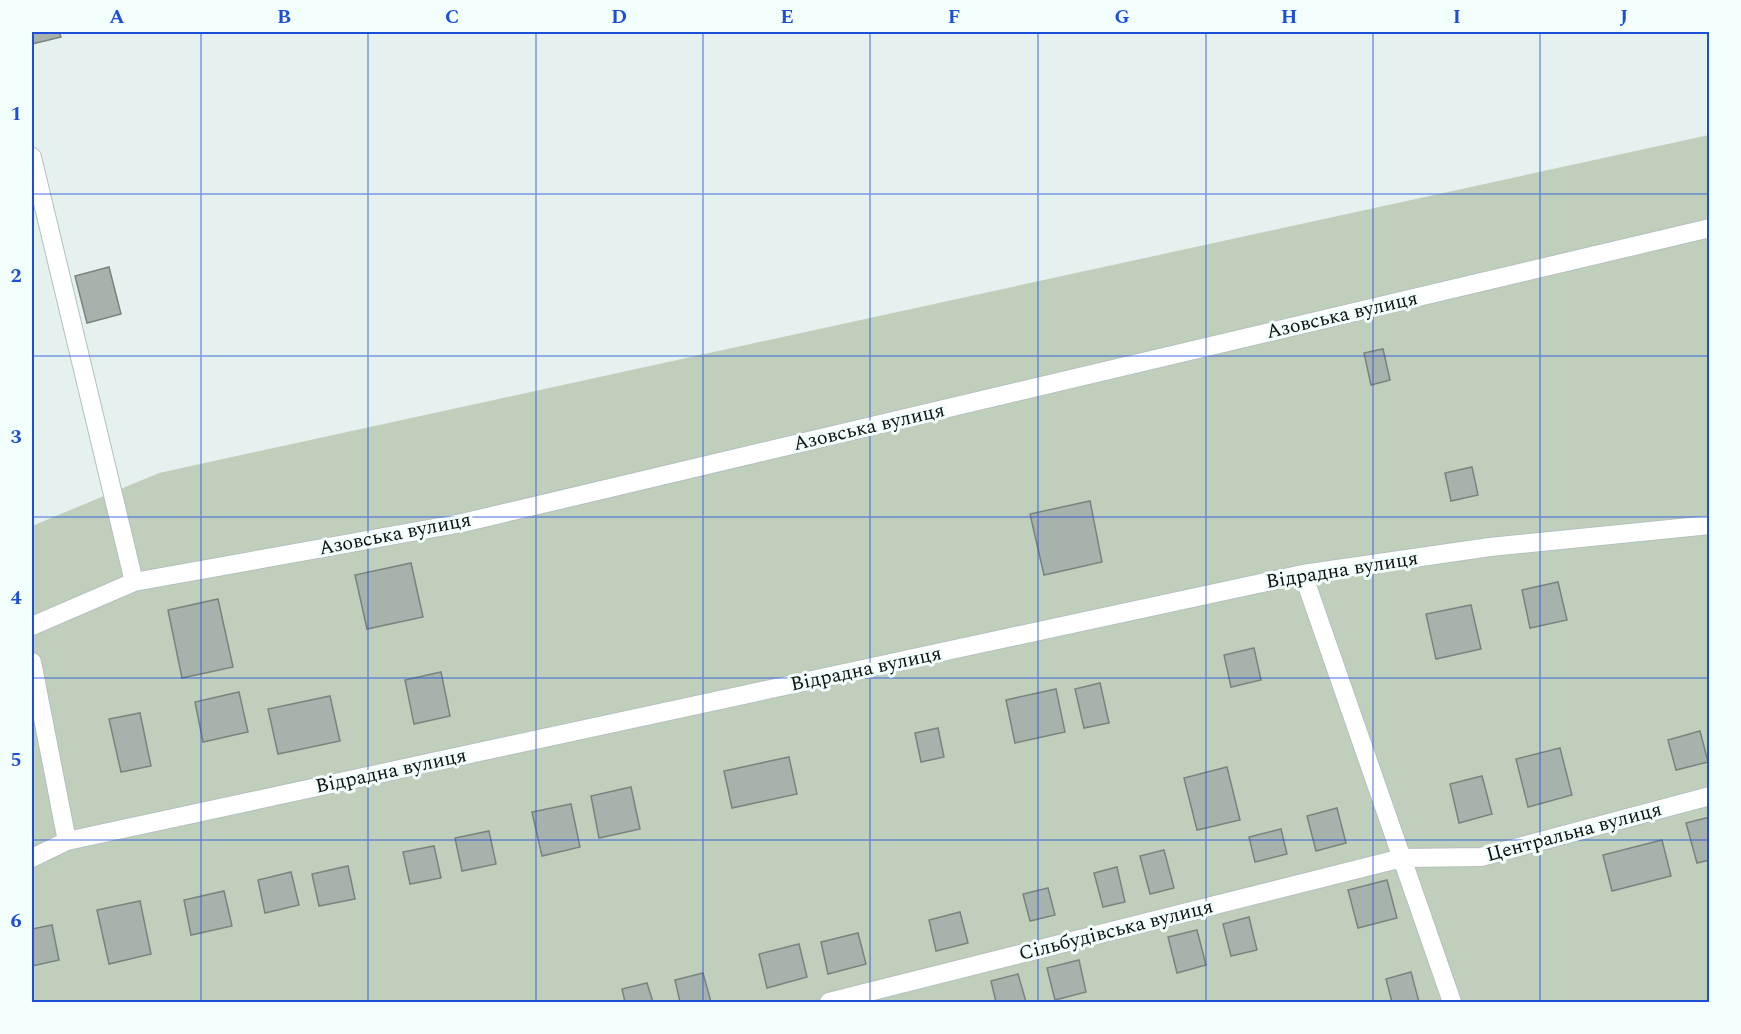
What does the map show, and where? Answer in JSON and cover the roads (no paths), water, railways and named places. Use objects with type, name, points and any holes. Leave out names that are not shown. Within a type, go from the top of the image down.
[{"type":"lane","points":[[32,157],[134,582]]},
{"type":"lane","name":"Азовська вулиця","points":[[32,626],[134,582],[462,523],[1710,228]]},
{"type":"lane","name":"Відрадна вулиця","points":[[32,858],[67,841],[1303,574],[1490,547],[1710,525]]},
{"type":"lane","points":[[1303,574],[1452,1002]]},
{"type":"lane","points":[[32,662],[67,841]]},
{"type":"lane","name":"Центральна вулиця","points":[[1402,858],[1481,857],[1710,796]]},
{"type":"lane","name":"Сільбудівська вулиця","points":[[830,1002],[1402,858]]}]
